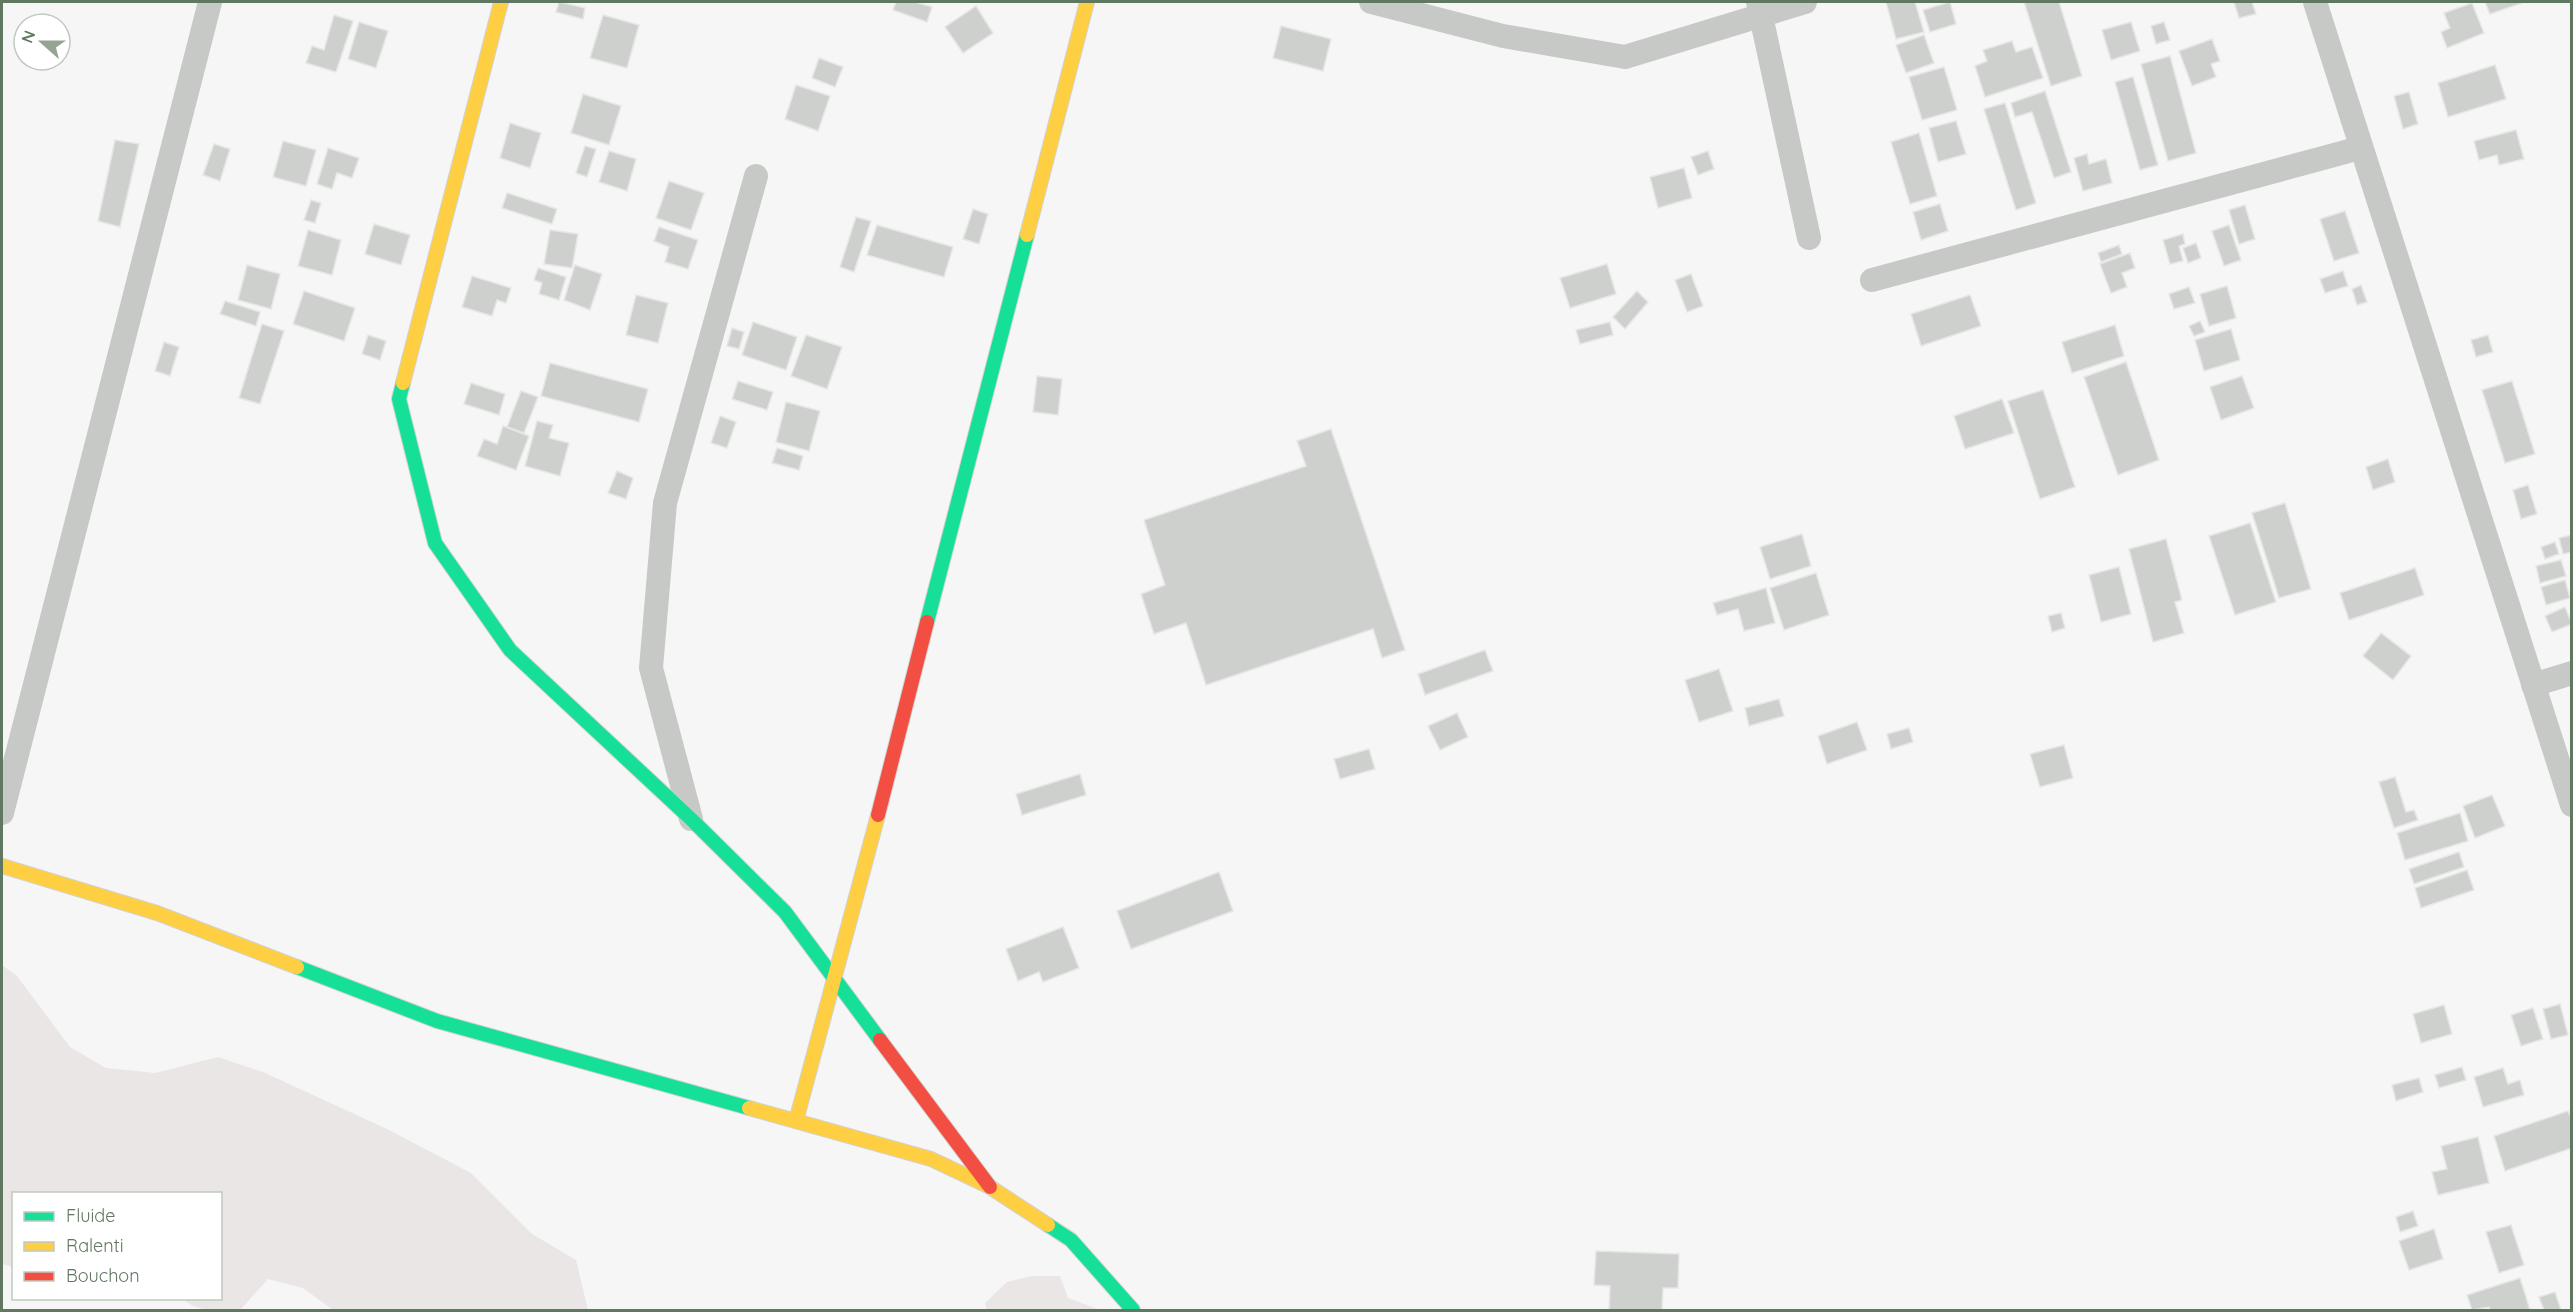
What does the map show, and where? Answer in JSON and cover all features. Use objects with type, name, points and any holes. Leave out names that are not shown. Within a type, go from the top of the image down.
[{"type":"street","points":[[2,813],[210,2]]},
{"type":"street","points":[[501,2],[399,399],[435,543],[510,650],[691,819],[785,912],[990,1187]]},
{"type":"street","points":[[796,1121],[835,980],[1088,2]]},
{"type":"street","points":[[1371,2],[1503,36],[1625,57],[1760,8],[1805,2]]},
{"type":"street","points":[[2314,2],[2571,805]]},
{"type":"street","points":[[1760,8],[1809,238]]},
{"type":"street","points":[[1872,280],[2360,148]]},
{"type":"street","points":[[691,819],[651,668],[665,502],[756,176]]},
{"type":"street","points":[[2533,685],[2571,673]]},
{"type":"street","points":[[2,866],[156,913],[437,1021],[931,1159],[990,1187],[1071,1240],[1133,1311]]},
{"type":"shaded area","points":[[2,965],[17,976],[70,1047],[106,1068],[155,1073],[218,1057],[263,1072],[387,1129],[471,1173],[532,1234],[576,1260],[588,1310],[333,1310],[303,1288],[268,1279],[240,1310],[216,1310],[194,1306],[184,1300],[222,1300],[222,1192],[12,1192],[12,1269],[2,1264]]},
{"type":"shaded area","points":[[1031,1276],[1060,1276],[1068,1298],[1100,1310],[987,1310],[985,1303],[1007,1282]]},
{"type":"building","points":[[559,2],[585,8],[583,19],[556,12]]},
{"type":"building","points":[[896,2],[915,2],[932,7],[927,22],[893,10]]},
{"type":"building","points":[[1886,2],[1915,2],[1924,32],[1896,39]]},
{"type":"building","points":[[1950,2],[1956,24],[1930,32],[1923,10]]},
{"type":"building","points":[[2024,2],[2059,2],[2082,76],[2051,86]]},
{"type":"building","points":[[2234,2],[2252,2],[2256,14],[2239,18]]},
{"type":"building","points":[[2485,2],[2521,2],[2522,3],[2490,14]]},
{"type":"building","points":[[2472,3],[2484,33],[2447,48],[2441,32],[2450,28],[2444,13]]},
{"type":"building","points":[[976,6],[993,33],[963,53],[945,27]]},
{"type":"building","points":[[334,15],[353,21],[336,72],[306,63],[312,46],[324,50]]},
{"type":"building","points":[[603,15],[639,25],[627,68],[590,58]]},
{"type":"building","points":[[359,22],[388,31],[376,68],[348,59]]},
{"type":"building","points":[[2131,22],[2140,51],[2111,60],[2102,30]]},
{"type":"building","points":[[2164,22],[2170,40],[2156,44],[2151,26]]},
{"type":"building","points":[[1281,26],[1331,39],[1323,71],[1273,58]]},
{"type":"building","points":[[1924,35],[1934,63],[1906,73],[1896,45]]},
{"type":"building","points":[[2212,39],[2220,61],[2211,64],[2216,77],[2192,86],[2179,51]]},
{"type":"building","points":[[2012,41],[2016,52],[2032,47],[2043,78],[1985,97],[1975,66],[1987,61],[1983,50]]},
{"type":"building","points":[[2170,56],[2196,153],[2168,161],[2141,64]]},
{"type":"building","points":[[819,58],[843,67],[835,87],[812,78]]},
{"type":"building","points":[[2495,65],[2506,99],[2448,117],[2438,83]]},
{"type":"building","points":[[1944,67],[1957,110],[1922,120],[1909,77]]},
{"type":"building","points":[[2133,77],[2158,165],[2140,170],[2115,82]]},
{"type":"building","points":[[796,85],[830,96],[818,131],[785,119]]},
{"type":"building","points":[[2045,91],[2071,172],[2054,178],[2032,112],[2015,117],[2011,103]]},
{"type":"building","points":[[2409,92],[2418,124],[2403,129],[2394,96]]},
{"type":"building","points":[[583,94],[621,106],[609,145],[571,133]]},
{"type":"building","points":[[2005,103],[2036,203],[2016,210],[1984,109]]},
{"type":"building","points":[[1956,121],[1966,154],[1938,162],[1929,128]]},
{"type":"building","points":[[510,123],[541,133],[530,168],[500,158]]},
{"type":"building","points":[[2516,130],[2524,159],[2499,165],[2497,155],[2479,160],[2474,141]]},
{"type":"building","points":[[1919,133],[1937,196],[1910,204],[1891,142]]},
{"type":"building","points":[[115,140],[139,144],[120,227],[98,221]]},
{"type":"building","points":[[283,141],[316,150],[306,186],[273,177]]},
{"type":"building","points":[[214,144],[230,149],[220,181],[203,175]]},
{"type":"building","points":[[585,146],[596,149],[587,177],[576,173]]},
{"type":"building","points":[[328,148],[359,158],[352,178],[337,173],[332,189],[317,184]]},
{"type":"building","points":[[609,151],[636,159],[627,191],[599,182]]},
{"type":"building","points":[[1708,151],[1714,169],[1698,175],[1691,157]]},
{"type":"building","points":[[2087,154],[2089,164],[2106,159],[2112,183],[2083,191],[2074,158]]},
{"type":"building","points":[[1684,168],[1692,198],[1658,208],[1650,177]]},
{"type":"building","points":[[669,181],[704,193],[691,230],[656,218]]},
{"type":"building","points":[[507,193],[557,209],[552,224],[502,208]]},
{"type":"building","points":[[311,200],[321,203],[315,223],[304,220]]},
{"type":"building","points":[[1940,204],[1948,231],[1921,240],[1913,212]]},
{"type":"building","points":[[2245,205],[2255,239],[2239,244],[2229,210]]},
{"type":"building","points":[[973,209],[988,214],[979,244],[963,239]]},
{"type":"building","points":[[2345,211],[2359,253],[2334,261],[2320,219]]},
{"type":"building","points":[[856,217],[871,221],[854,272],[840,267]]},
{"type":"building","points":[[374,224],[410,235],[401,265],[365,254]]},
{"type":"building","points":[[877,225],[953,247],[944,277],[867,255]]},
{"type":"building","points":[[2229,225],[2241,260],[2224,266],[2212,231]]},
{"type":"building","points":[[659,227],[698,240],[688,269],[665,262],[669,247],[654,241]]},
{"type":"building","points":[[308,230],[341,240],[332,275],[298,266]]},
{"type":"building","points":[[550,230],[578,234],[572,268],[544,264]]},
{"type":"building","points":[[2183,234],[2185,244],[2179,246],[2183,261],[2170,264],[2163,240]]},
{"type":"building","points":[[2196,243],[2201,258],[2188,263],[2183,248]]},
{"type":"building","points":[[2119,245],[2122,254],[2101,262],[2098,253]]},
{"type":"building","points":[[2130,253],[2135,268],[2122,273],[2127,287],[2111,293],[2100,264]]},
{"type":"building","points":[[1607,264],[1616,294],[1570,308],[1560,278]]},
{"type":"building","points":[[247,265],[280,274],[271,309],[238,300]]},
{"type":"building","points":[[575,265],[602,274],[590,310],[564,300]]},
{"type":"building","points":[[538,268],[566,277],[559,300],[539,294],[542,283],[534,280]]},
{"type":"building","points":[[2343,271],[2348,286],[2325,293],[2320,279]]},
{"type":"building","points":[[1691,274],[1703,306],[1687,312],[1675,280]]},
{"type":"building","points":[[472,276],[511,288],[506,303],[497,300],[492,316],[462,307]]},
{"type":"building","points":[[2361,285],[2367,302],[2357,305],[2352,289]]},
{"type":"building","points":[[2227,286],[2236,318],[2209,326],[2200,294]]},
{"type":"building","points":[[2189,287],[2195,303],[2174,309],[2169,294]]},
{"type":"building","points":[[304,291],[355,308],[344,341],[293,324]]},
{"type":"building","points":[[1637,291],[1648,302],[1625,329],[1613,317]]},
{"type":"building","points":[[636,295],[668,303],[658,343],[626,335]]},
{"type":"building","points":[[1970,295],[1981,326],[1921,346],[1911,314]]},
{"type":"building","points":[[225,301],[260,312],[256,326],[220,314]]},
{"type":"building","points":[[2200,321],[2205,332],[2194,336],[2189,326]]},
{"type":"building","points":[[753,322],[797,337],[786,370],[742,355]]},
{"type":"building","points":[[1610,322],[1613,335],[1580,344],[1576,330]]},
{"type":"building","points":[[262,324],[284,331],[260,404],[239,398]]},
{"type":"building","points":[[2115,325],[2124,356],[2072,373],[2062,342]]},
{"type":"building","points":[[732,328],[744,332],[739,349],[727,346]]},
{"type":"building","points":[[2231,329],[2240,360],[2204,371],[2195,340]]},
{"type":"building","points":[[368,335],[386,341],[380,360],[362,354]]},
{"type":"building","points":[[806,335],[842,347],[827,389],[791,376]]},
{"type":"building","points":[[2488,335],[2493,352],[2476,357],[2471,340]]},
{"type":"building","points":[[164,342],[179,347],[170,376],[155,371]]},
{"type":"building","points":[[2126,362],[2159,460],[2118,475],[2084,377]]},
{"type":"building","points":[[550,363],[648,389],[639,422],[541,396]]},
{"type":"building","points":[[1037,376],[1062,379],[1058,415],[1033,412]]},
{"type":"building","points":[[2242,376],[2254,408],[2221,420],[2210,387]]},
{"type":"building","points":[[738,381],[773,392],[767,410],[732,399]]},
{"type":"building","points":[[2512,381],[2535,454],[2505,463],[2482,390]]},
{"type":"building","points":[[471,383],[505,394],[499,415],[464,404]]},
{"type":"building","points":[[2043,390],[2075,487],[2040,499],[2008,401]]},
{"type":"building","points":[[521,391],[538,397],[524,433],[507,427]]},
{"type":"building","points":[[2002,399],[2014,433],[1965,449],[1954,416]]},
{"type":"building","points":[[786,402],[820,411],[809,451],[776,442]]},
{"type":"building","points":[[720,416],[736,422],[727,448],[711,443]]},
{"type":"building","points":[[537,421],[553,425],[549,438],[569,443],[560,476],[525,466]]},
{"type":"building","points":[[503,426],[529,436],[516,470],[477,456],[484,439],[497,444]]},
{"type":"building","points":[[1331,429],[1405,650],[1382,658],[1373,629],[1206,685],[1186,623],[1154,634],[1141,594],[1165,585],[1144,520],[1306,466],[1297,441]]},
{"type":"building","points":[[777,448],[803,456],[799,470],[772,463]]},
{"type":"building","points":[[2388,459],[2395,482],[2373,490],[2366,467]]},
{"type":"building","points":[[617,471],[633,478],[626,499],[608,493]]},
{"type":"building","points":[[2528,485],[2537,514],[2521,519],[2513,490]]},
{"type":"building","points":[[2285,503],[2311,589],[2279,598],[2252,513]]},
{"type":"building","points":[[2250,523],[2276,602],[2235,615],[2209,536]]},
{"type":"building","points":[[1802,534],[1811,566],[1770,579],[1760,547]]},
{"type":"building","points":[[2572,535],[2572,552],[2563,554],[2559,538]]},
{"type":"building","points":[[2166,539],[2182,600],[2175,602],[2184,633],[2153,642],[2129,549]]},
{"type":"building","points":[[2555,542],[2559,554],[2545,559],[2541,547]]},
{"type":"building","points":[[2561,560],[2566,576],[2540,583],[2536,566]]},
{"type":"building","points":[[2119,567],[2131,614],[2101,622],[2089,575]]},
{"type":"building","points":[[2415,568],[2424,595],[2349,620],[2340,593]]},
{"type":"building","points":[[1816,573],[1829,615],[1784,630],[1770,588]]},
{"type":"building","points":[[2565,580],[2570,598],[2546,605],[2541,587]]},
{"type":"building","points":[[1766,588],[1775,623],[1744,631],[1738,609],[1717,615],[1713,603]]},
{"type":"building","points":[[2565,607],[2572,624],[2552,632],[2545,616]]},
{"type":"building","points":[[2061,613],[2065,628],[2052,632],[2048,616]]},
{"type":"building","points":[[2381,633],[2411,656],[2393,680],[2363,656]]},
{"type":"building","points":[[1485,650],[1493,671],[1425,695],[1418,674]]},
{"type":"building","points":[[1719,669],[1733,711],[1699,722],[1685,680]]},
{"type":"building","points":[[1779,699],[1784,716],[1749,726],[1745,708]]},
{"type":"building","points":[[1457,713],[1468,737],[1440,750],[1428,726]]},
{"type":"building","points":[[1857,722],[1867,750],[1827,764],[1818,736]]},
{"type":"building","points":[[1909,728],[1913,742],[1891,749],[1887,734]]},
{"type":"building","points":[[2064,745],[2073,778],[2040,787],[2030,754]]},
{"type":"building","points":[[1369,749],[1375,769],[1340,779],[1334,759]]},
{"type":"building","points":[[1080,774],[1086,795],[1022,815],[1016,794]]},
{"type":"building","points":[[2395,777],[2406,812],[2414,810],[2418,820],[2394,828],[2379,782]]},
{"type":"building","points":[[2492,795],[2505,826],[2475,838],[2463,806]]},
{"type":"building","points":[[2460,813],[2468,841],[2405,860],[2397,833]]},
{"type":"building","points":[[2459,852],[2464,867],[2414,884],[2409,869]]},
{"type":"building","points":[[2467,870],[2474,890],[2421,908],[2415,888]]},
{"type":"building","points":[[1219,872],[1233,911],[1131,949],[1117,911]]},
{"type":"building","points":[[1063,927],[1079,968],[1043,982],[1039,972],[1018,981],[1006,949]]},
{"type":"building","points":[[2560,1004],[2568,1035],[2551,1039],[2543,1009]]},
{"type":"building","points":[[2444,1005],[2452,1034],[2421,1043],[2413,1014]]},
{"type":"building","points":[[2533,1008],[2543,1039],[2521,1046],[2511,1015]]},
{"type":"building","points":[[2462,1067],[2466,1080],[2439,1088],[2435,1075]]},
{"type":"building","points":[[2503,1068],[2508,1084],[2520,1080],[2524,1095],[2483,1107],[2474,1077]]},
{"type":"building","points":[[2419,1078],[2423,1092],[2396,1101],[2392,1085]]},
{"type":"building","points":[[2568,1111],[2572,1120],[2572,1148],[2505,1171],[2494,1136]]},
{"type":"building","points":[[2478,1137],[2489,1183],[2438,1195],[2432,1172],[2447,1169],[2441,1146]]},
{"type":"building","points":[[2413,1211],[2418,1226],[2400,1232],[2396,1217]]},
{"type":"building","points":[[2511,1225],[2524,1265],[2499,1273],[2486,1232]]},
{"type":"building","points":[[2434,1229],[2443,1259],[2409,1270],[2399,1241]]},
{"type":"building","points":[[1596,1251],[1679,1254],[1678,1288],[1663,1288],[1662,1310],[1609,1310],[1610,1286],[1594,1285]]},
{"type":"building","points":[[2520,1278],[2530,1310],[2490,1310],[2489,1307],[2472,1310],[2467,1295]]},
{"type":"building","points":[[2555,1292],[2561,1310],[2544,1310],[2539,1297]]},
{"type":"traffic: fast","points":[[927,622],[1027,235]]},
{"type":"traffic: fast","points":[[403,383],[399,399],[435,543],[510,650],[691,819],[785,912],[880,1040]]},
{"type":"traffic: fast","points":[[297,967],[437,1021],[749,1108]]},
{"type":"traffic: fast","points":[[1048,1225],[1071,1240],[1133,1310]]},
{"type":"traffic: slow","points":[[403,383],[501,2]]},
{"type":"traffic: slow","points":[[1027,235],[1087,2]]},
{"type":"traffic: slow","points":[[796,1121],[878,815]]},
{"type":"traffic: slow","points":[[2,866],[157,913],[297,967]]},
{"type":"traffic: slow","points":[[749,1108],[931,1159],[990,1187],[1048,1225]]},
{"type":"traffic: jam","points":[[878,815],[927,622]]},
{"type":"traffic: jam","points":[[880,1040],[990,1187]]}]
